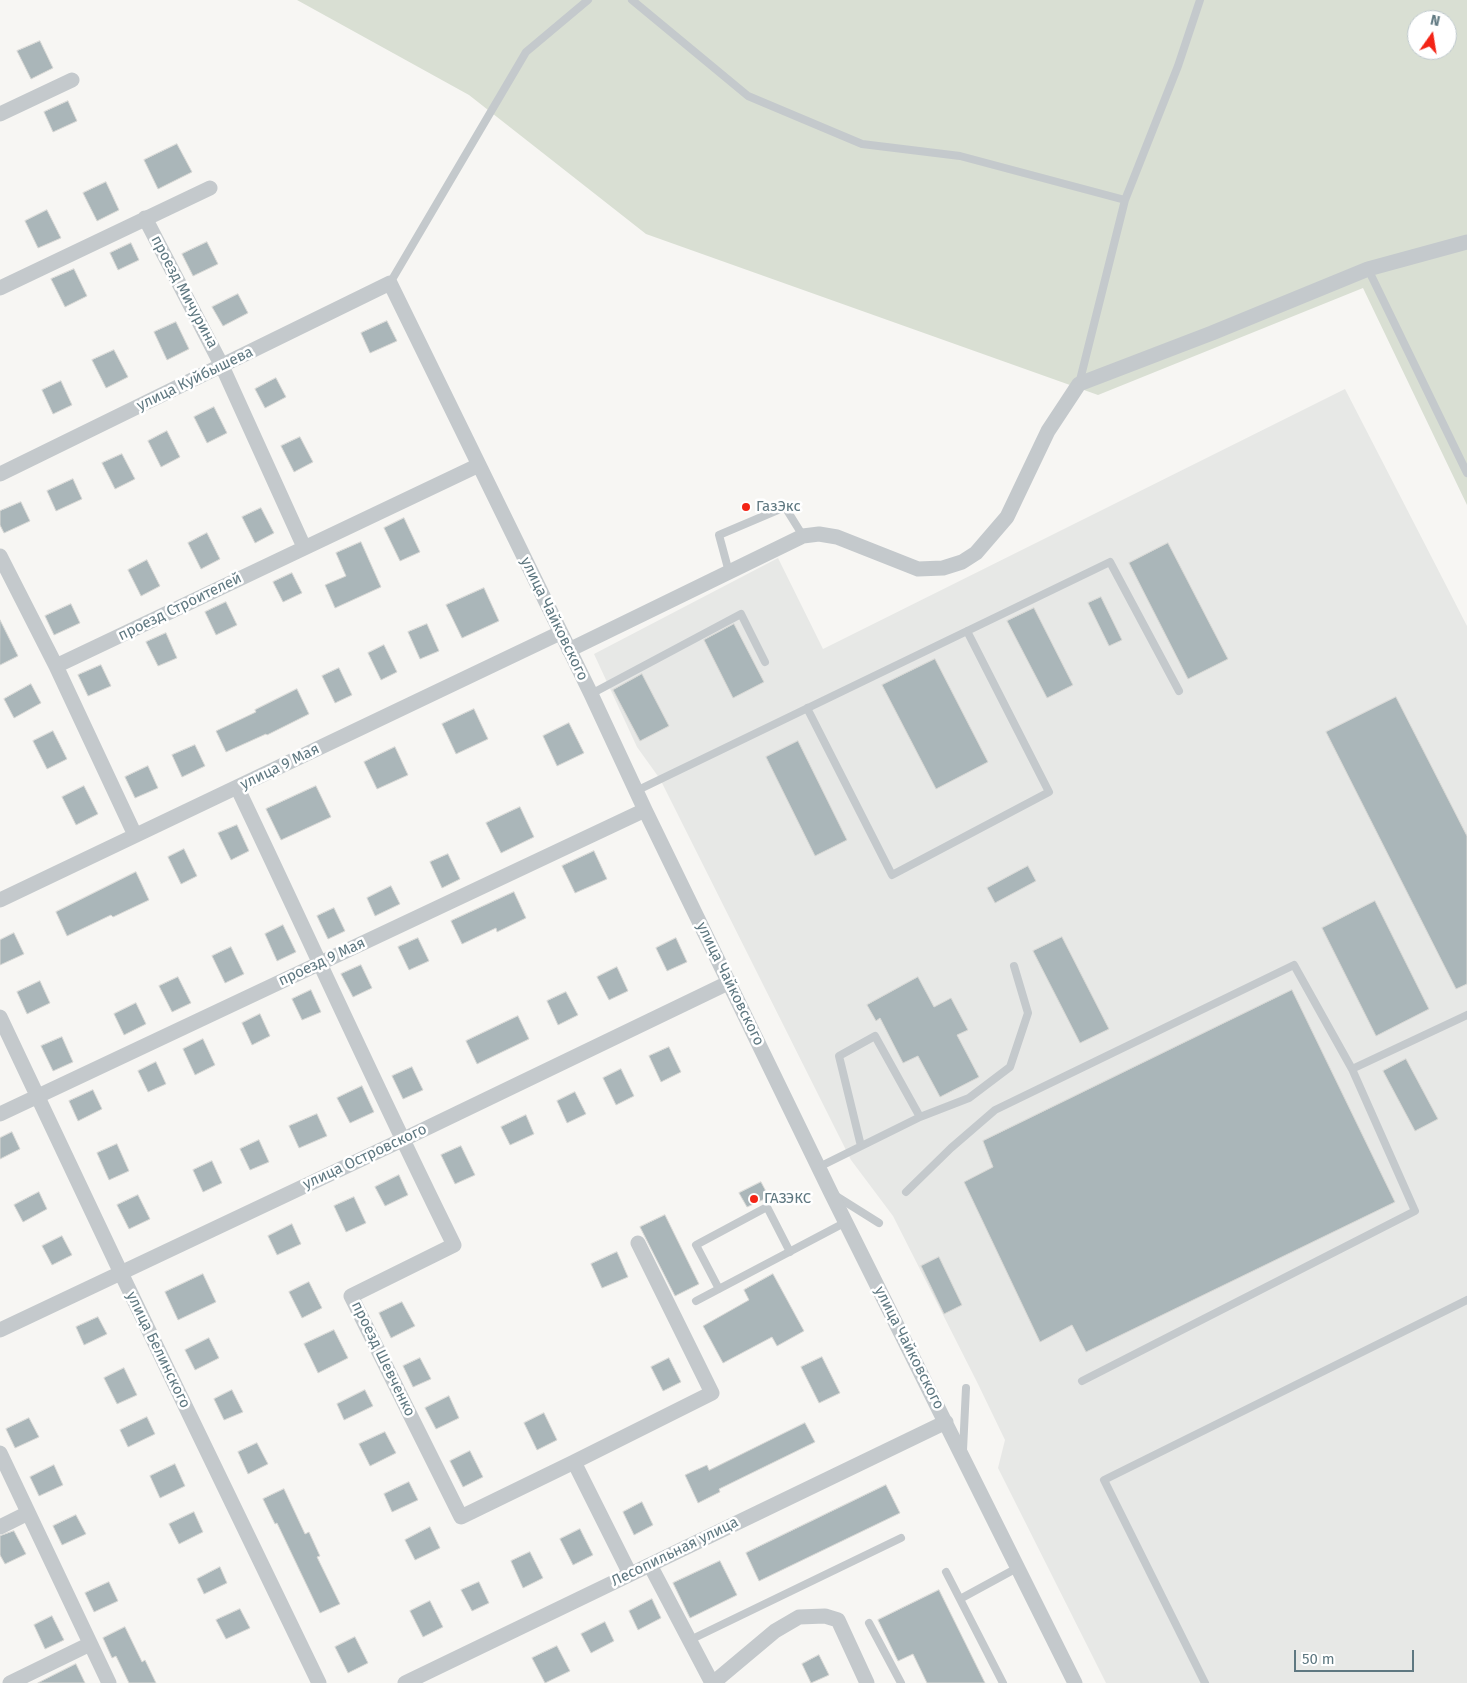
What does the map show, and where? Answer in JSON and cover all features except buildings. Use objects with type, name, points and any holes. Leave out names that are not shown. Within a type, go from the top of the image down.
[{"type":"street","points":[[0,114],[72,80]]},
{"type":"street","name":"проезд Мичурина","points":[[0,288],[210,188]]},
{"type":"street","name":"проезд Мичурина","points":[[145,218],[222,366]]},
{"type":"street","points":[[569,650],[803,536],[819,534],[837,537],[918,569],[944,568],[962,562],[976,553],[1007,517],[1048,431],[1079,384],[1212,334],[1368,269],[1467,242]]},
{"type":"street","name":"улица Куйбышева","points":[[0,474],[390,283]]},
{"type":"street","name":"улица Чайковского","points":[[390,283],[591,694],[645,810],[831,1193],[1075,1683]]},
{"type":"street","points":[[222,366],[304,547]]},
{"type":"street","name":"проезд Строителей","points":[[56,666],[479,465]]},
{"type":"street","points":[[0,556],[56,666],[135,835]]},
{"type":"street","name":"улица 9 Мая","points":[[0,900],[560,633]]},
{"type":"street","points":[[237,787],[321,963],[402,1140]]},
{"type":"street","name":"проезд 9 Мая","points":[[0,1114],[645,810]]},
{"type":"street","name":"улица Островского","points":[[0,1330],[730,982]]},
{"type":"street","name":"улица Белинского","points":[[0,1016],[121,1273],[319,1683]]},
{"type":"street","name":"проезд Шевченко","points":[[402,1140],[454,1245],[351,1296],[461,1517],[712,1393],[638,1243]]},
{"type":"street","name":"Лесопильная улица","points":[[405,1683],[946,1422]]},
{"type":"street","points":[[0,1454],[109,1683]]},
{"type":"street","points":[[574,1462],[630,1574]]},
{"type":"street","points":[[0,1527],[28,1514]]},
{"type":"street","points":[[650,1565],[713,1683],[775,1631],[799,1617],[825,1616],[838,1620],[867,1683]]},
{"type":"street","points":[[10,1683],[90,1644]]},
{"type":"lane","points":[[390,283],[526,52],[588,0]]},
{"type":"lane","points":[[632,0],[748,96],[862,144],[960,156],[1125,200]]},
{"type":"lane","points":[[1079,384],[1125,200],[1178,66],[1200,0]]},
{"type":"lane","points":[[1368,269],[1467,473]]},
{"type":"lane","points":[[729,572],[719,535],[785,507],[803,536]]},
{"type":"lane","points":[[636,791],[1110,562],[1179,692]]},
{"type":"lane","points":[[591,694],[741,614],[765,662]]},
{"type":"lane","points":[[807,708],[892,875],[1049,792],[967,631]]},
{"type":"lane","points":[[906,1192],[951,1148],[995,1110],[1294,965],[1352,1069],[1416,1211],[1082,1381]]},
{"type":"lane","points":[[819,1167],[920,1117],[969,1098],[1010,1068],[1028,1013],[1014,966]]},
{"type":"lane","points":[[1352,1069],[1467,1015]]},
{"type":"lane","points":[[861,1146],[839,1056],[875,1036],[920,1117]]},
{"type":"lane","points":[[831,1193],[879,1223]]},
{"type":"lane","points":[[719,1289],[696,1245],[766,1208],[790,1252]]},
{"type":"lane","points":[[696,1301],[846,1222]]},
{"type":"lane","points":[[1205,1683],[1104,1480],[1467,1300]]},
{"type":"lane","points":[[962,1457],[966,1388]]},
{"type":"lane","points":[[690,1640],[901,1538]]},
{"type":"lane","points":[[960,1599],[1017,1568]]},
{"type":"lane","points":[[946,1572],[1003,1683]]},
{"type":"lane","points":[[869,1623],[901,1683]]},
{"type":"shaded area","points":[[297,0],[1467,0],[1467,505],[1363,288],[1098,395],[646,234],[469,95]]},
{"type":"shaded area","points":[[1345,389],[1467,626],[1467,1683],[1106,1683],[998,1468],[1005,1440],[977,1382],[893,1216],[851,1160],[660,779],[637,747],[594,654],[778,558],[823,649]]},
{"type":"place","name":"ГазЭкс","points":[[746,507]]},
{"type":"place","name":"ГАЗЭКС","points":[[754,1199]]}]
